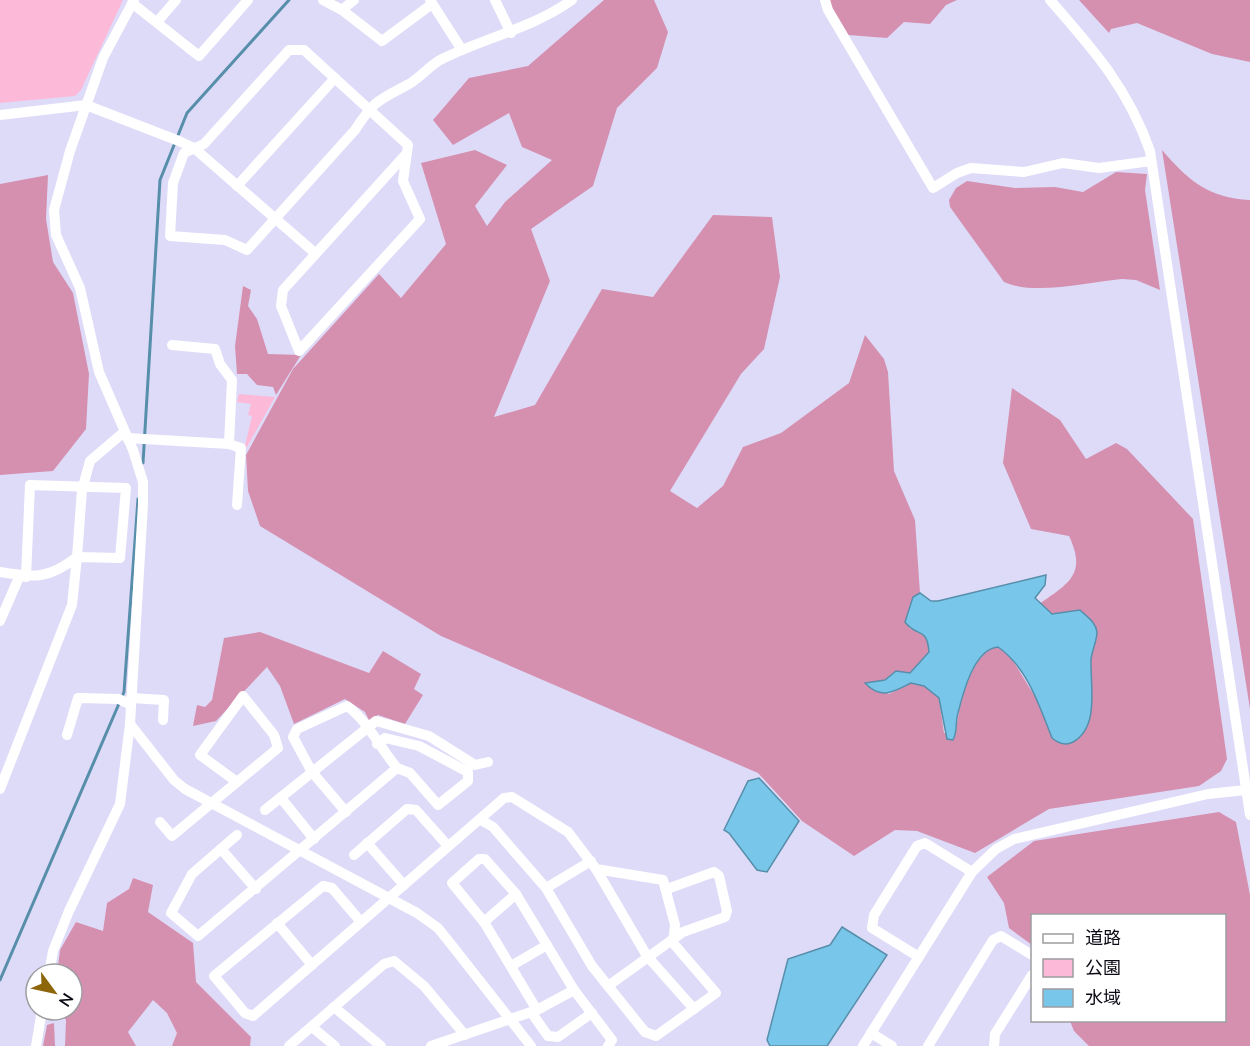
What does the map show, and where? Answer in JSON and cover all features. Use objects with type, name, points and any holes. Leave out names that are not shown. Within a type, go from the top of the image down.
[{"type":"street","points":[[157,22],[176,0]]},
{"type":"street","points":[[51,962],[53,951],[69,911],[120,804],[130,724],[126,701],[143,482],[99,372],[80,288],[56,235],[54,210],[103,58],[133,1],[199,56],[248,0]]},
{"type":"street","points":[[323,0],[342,10],[382,40],[431,2],[462,50]]},
{"type":"street","points":[[342,10],[354,0]]},
{"type":"street","points":[[495,0],[511,33]]},
{"type":"street","points":[[407,153],[283,290],[281,306],[299,351],[420,219],[403,181],[407,153],[408,145],[369,109],[335,78],[303,50],[289,50],[204,144],[184,153],[173,183],[170,236],[225,240],[247,250],[355,130],[369,109],[379,98],[411,82],[440,60],[511,33],[555,13],[572,0]]},
{"type":"street","points":[[825,0],[828,10],[933,188],[957,173],[971,168],[1024,172],[1063,163],[1099,168],[1151,161]]},
{"type":"street","points":[[1050,0],[1088,43],[1122,90],[1138,116],[1151,161],[1250,815]]},
{"type":"street","points":[[237,186],[335,78]]},
{"type":"street","points":[[0,115],[86,105],[179,141],[194,148],[315,253]]},
{"type":"street","points":[[172,345],[214,349],[220,364],[234,386],[229,444]]},
{"type":"street","points":[[0,789],[72,605],[82,488],[90,461],[125,435],[142,439],[229,444],[241,447],[237,505]]},
{"type":"street","points":[[0,572],[23,576],[46,575],[60,570],[77,557],[120,558],[126,488],[30,485],[23,576],[0,621]]},
{"type":"street","points":[[160,822],[172,836],[278,748],[274,735],[243,696],[200,755],[237,782]]},
{"type":"street","points":[[66,735],[78,698],[126,701],[164,700],[163,720]]},
{"type":"street","points":[[346,812],[312,772],[293,737],[297,729],[347,706],[360,715],[377,744],[397,768],[410,773],[438,805],[468,781],[468,772],[419,746],[385,738],[377,744]]},
{"type":"street","points":[[265,810],[376,721],[429,736],[475,765],[488,762]]},
{"type":"street","points":[[130,724],[174,780],[211,804],[392,897],[438,928],[531,1046]]},
{"type":"street","points":[[237,835],[192,874],[171,913],[198,936],[302,851],[397,768]]},
{"type":"street","points":[[863,1046],[972,872],[996,849],[1014,839],[1050,828],[1163,806],[1208,794],[1246,790]]},
{"type":"street","points":[[361,922],[332,888],[322,886],[214,976],[245,1013],[253,1016],[504,798],[513,797],[568,832],[594,865],[647,956],[694,1009]]},
{"type":"street","points":[[281,798],[314,839]]},
{"type":"street","points":[[354,855],[407,809],[416,810],[448,846]]},
{"type":"street","points":[[481,820],[493,827],[546,888],[592,966],[645,1032],[656,1036],[716,993],[673,944],[675,938],[667,889],[663,880],[594,865],[546,888]]},
{"type":"street","points":[[367,843],[404,885]]},
{"type":"street","points":[[919,957],[872,928],[874,915],[917,846],[925,843],[972,872]]},
{"type":"street","points":[[220,849],[256,889]]},
{"type":"street","points":[[592,1013],[558,1037],[548,1036],[511,966],[484,922],[452,883],[479,859],[485,859],[516,894],[574,990],[592,1013],[612,1040],[608,1046]]},
{"type":"street","points":[[608,986],[683,932],[724,917],[727,911],[719,876],[714,872],[667,889]]},
{"type":"street","points":[[484,922],[516,894]]},
{"type":"street","points":[[277,923],[312,964]]},
{"type":"street","points":[[928,1046],[993,940],[1001,936],[1031,954]]},
{"type":"street","points":[[511,966],[547,945]]},
{"type":"street","points":[[289,1046],[384,964],[394,961],[424,986],[465,1035]]},
{"type":"street","points":[[994,1046],[995,1034],[1031,977]]},
{"type":"street","points":[[436,1045],[534,1011],[574,990]]},
{"type":"street","points":[[334,1007],[381,1046]]},
{"type":"street","points":[[36,1046],[40,1022]]},
{"type":"street","points":[[312,1027],[334,1046]]},
{"type":"street","points":[[871,1033],[892,1046]]},
{"type":"green space","points":[[0,0],[123,0],[81,90],[75,96],[0,103]]},
{"type":"green space","points":[[239,394],[275,397],[243,454],[252,416],[248,415],[251,404],[237,402]]},
{"type":"shaded area","points":[[604,0],[654,0],[668,32],[657,68],[617,108],[593,186],[531,229],[550,281],[494,417],[535,405],[602,289],[653,297],[713,215],[772,217],[780,277],[764,349],[741,374],[670,491],[697,508],[723,486],[743,447],[781,433],[849,383],[865,335],[884,359],[888,372],[894,471],[915,520],[920,593],[913,597],[909,628],[924,636],[928,642],[929,652],[910,673],[896,671],[885,680],[865,684],[889,694],[911,683],[924,686],[939,698],[944,733],[956,735],[959,712],[973,670],[988,651],[998,647],[1009,654],[1037,700],[1080,738],[1090,710],[1091,659],[1097,631],[1052,614],[1039,604],[1059,590],[1072,576],[1076,560],[1069,536],[1031,529],[1003,463],[1012,388],[1060,420],[1086,459],[1116,443],[1127,449],[1193,519],[1227,759],[1221,771],[1199,786],[1049,809],[975,853],[917,831],[895,830],[854,856],[802,821],[758,773],[441,636],[260,526],[248,491],[246,455],[293,369],[379,274],[401,298],[446,244],[421,163],[475,150],[507,165],[475,206],[487,226],[505,202],[552,160],[522,147],[509,113],[453,145],[433,120],[469,78],[528,66]]},
{"type":"shaded area","points":[[829,0],[957,0],[946,5],[930,24],[904,22],[887,38],[848,35],[829,4]]},
{"type":"shaded area","points":[[1079,0],[1250,0],[1250,62],[1212,54],[1137,23],[1111,29],[1109,33]]},
{"type":"shaded area","points":[[1162,150],[1200,186],[1222,196],[1250,200],[1250,709]]},
{"type":"shaded area","points":[[1116,172],[1147,174],[1145,190],[1160,290],[1136,280],[1122,279],[1046,288],[1016,286],[1004,282],[950,207],[949,200],[956,188],[967,181],[1015,188],[1055,187],[1083,192]]},
{"type":"shaded area","points":[[48,175],[46,219],[53,262],[73,293],[89,374],[86,429],[53,471],[0,475],[0,184]]},
{"type":"shaded area","points":[[243,286],[251,290],[248,306],[257,319],[268,354],[301,355],[276,395],[273,387],[257,385],[247,374],[237,374],[235,346]]},
{"type":"shaded area","points":[[260,632],[369,673],[383,651],[421,674],[414,689],[423,695],[405,724],[378,715],[369,720],[365,712],[345,699],[294,724],[280,686],[267,667],[216,721],[193,726],[197,705],[205,707],[212,700],[224,638]]},
{"type":"shaded area","points":[[1219,812],[1236,822],[1250,895],[1250,1046],[1089,1046],[1074,1031],[1070,1022],[1226,1022],[1226,914],[1031,914],[1031,944],[1009,928],[1004,903],[987,877],[1034,841]]},
{"type":"shaded area","points":[[133,878],[153,885],[148,912],[193,943],[196,982],[251,1037],[250,1046],[172,1046],[177,1033],[167,1013],[153,1000],[128,1032],[136,1046],[65,1046],[66,1022],[84,1022],[84,962],[58,962],[60,950],[76,922],[103,931],[107,903],[129,889]]},
{"type":"shaded area","points":[[54,1023],[55,1046],[43,1046],[47,1025]]},
{"type":"water","points":[[1046,575],[1045,585],[1035,598],[1052,614],[1080,610],[1093,622],[1097,632],[1091,659],[1092,705],[1090,716],[1087,726],[1073,742],[1062,743],[1052,738],[1037,700],[1024,676],[1017,665],[998,647],[982,655],[971,673],[957,716],[953,740],[947,739],[939,698],[924,686],[911,683],[882,693],[865,683],[885,680],[896,671],[910,673],[929,652],[924,635],[909,627],[905,622],[913,597],[920,593],[931,601],[938,601]]},
{"type":"water","points":[[759,778],[799,821],[767,872],[757,870],[729,833],[724,830],[748,781]]},
{"type":"water","points":[[842,927],[887,955],[827,1046],[770,1046],[767,1040],[788,959],[830,945]]},
{"type":"waterway","points":[[143,463],[160,180],[187,113],[289,0]]},
{"type":"waterway","points":[[0,980],[124,692],[138,499]]}]
